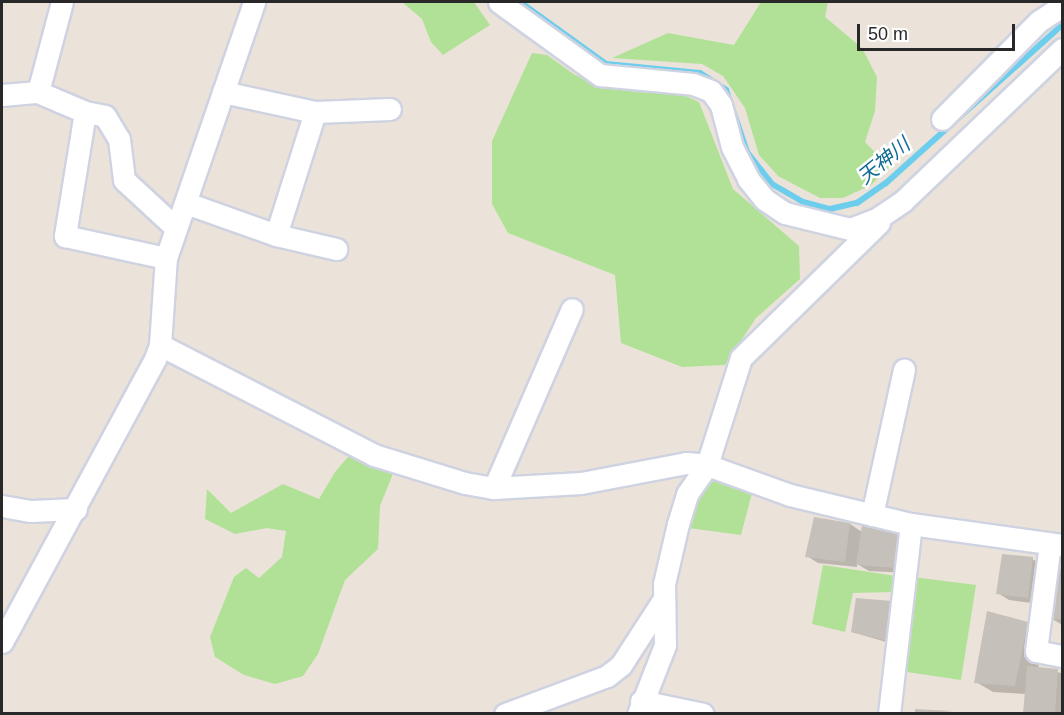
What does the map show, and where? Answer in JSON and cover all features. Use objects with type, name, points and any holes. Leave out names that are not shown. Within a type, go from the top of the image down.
[{"type":"street","points":[[38,92],[62,2]]},
{"type":"street","points":[[2,642],[144,382],[160,345],[166,258],[254,2]]},
{"type":"street","points":[[499,2],[600,75],[693,84],[711,91],[721,105],[732,147],[748,179],[764,199],[785,213],[850,229],[878,218],[903,201]]},
{"type":"street","points":[[942,119],[1039,21],[1062,6]]},
{"type":"street","points":[[703,714],[640,707],[665,645],[663,600],[669,555],[687,494],[707,465],[741,358],[832,265],[903,201],[1003,99],[1062,49]]},
{"type":"street","points":[[984,79],[1003,99]]},
{"type":"street","points":[[2,95],[38,92],[85,112],[105,116],[114,125],[124,180],[175,227]]},
{"type":"street","points":[[223,93],[315,112],[390,109]]},
{"type":"street","points":[[85,112],[64,236],[166,258]]},
{"type":"street","points":[[276,235],[315,112]]},
{"type":"street","points":[[186,203],[276,235],[336,249]]},
{"type":"street","points":[[494,488],[572,309]]},
{"type":"street","points":[[160,345],[374,455],[494,488],[581,483],[686,464],[707,465],[790,495],[911,524],[1056,544],[1036,651],[1062,656]]},
{"type":"street","points":[[872,515],[904,369]]},
{"type":"street","points":[[2,506],[31,510],[76,508]]},
{"type":"street","points":[[889,714],[911,524]]},
{"type":"street","points":[[505,714],[607,676],[621,665],[663,600]]},
{"type":"green space","points":[[402,2],[474,2],[490,25],[443,55],[431,42],[422,19]]},
{"type":"green space","points":[[761,2],[828,2],[825,17],[862,48],[877,77],[875,111],[865,142],[889,167],[871,185],[843,198],[820,198],[778,176],[759,155],[745,108],[723,76],[702,64],[612,58],[668,33],[734,45]]},
{"type":"green space","points":[[532,53],[547,55],[575,75],[613,89],[646,93],[674,91],[699,102],[733,189],[799,246],[800,279],[756,318],[725,365],[682,367],[621,343],[615,275],[508,233],[492,204],[492,141]]},
{"type":"green space","points":[[361,442],[398,461],[380,506],[378,549],[345,580],[318,654],[303,676],[275,684],[244,675],[215,657],[210,637],[234,577],[246,568],[259,578],[282,557],[286,531],[267,528],[235,534],[205,519],[207,489],[231,513],[283,484],[319,499],[335,472]]},
{"type":"green space","points":[[709,477],[752,493],[741,535],[688,528],[691,499]]},
{"type":"green space","points":[[823,565],[896,576],[895,592],[853,593],[845,632],[812,624]]},
{"type":"green space","points":[[913,577],[976,585],[961,680],[900,671]]},
{"type":"building","points":[[814,517],[850,523],[845,562],[805,557]]},
{"type":"building","points":[[862,525],[901,532],[897,568],[856,565]]},
{"type":"building","points":[[1002,554],[1033,557],[1028,598],[996,594]]},
{"type":"building","points":[[1054,568],[1062,569],[1062,619],[1050,619]]},
{"type":"building","points":[[856,598],[892,601],[888,641],[851,632]]},
{"type":"building","points":[[987,611],[1028,622],[1015,686],[974,683]]},
{"type":"building","points":[[1027,666],[1058,669],[1055,714],[1023,714]]},
{"type":"building","points":[[915,709],[953,711],[915,714]]},
{"type":"waterway","name":"天神川","points":[[520,2],[606,64],[700,73],[726,90],[747,152],[772,184],[803,202],[830,209],[857,203],[886,183],[1062,25]]}]
